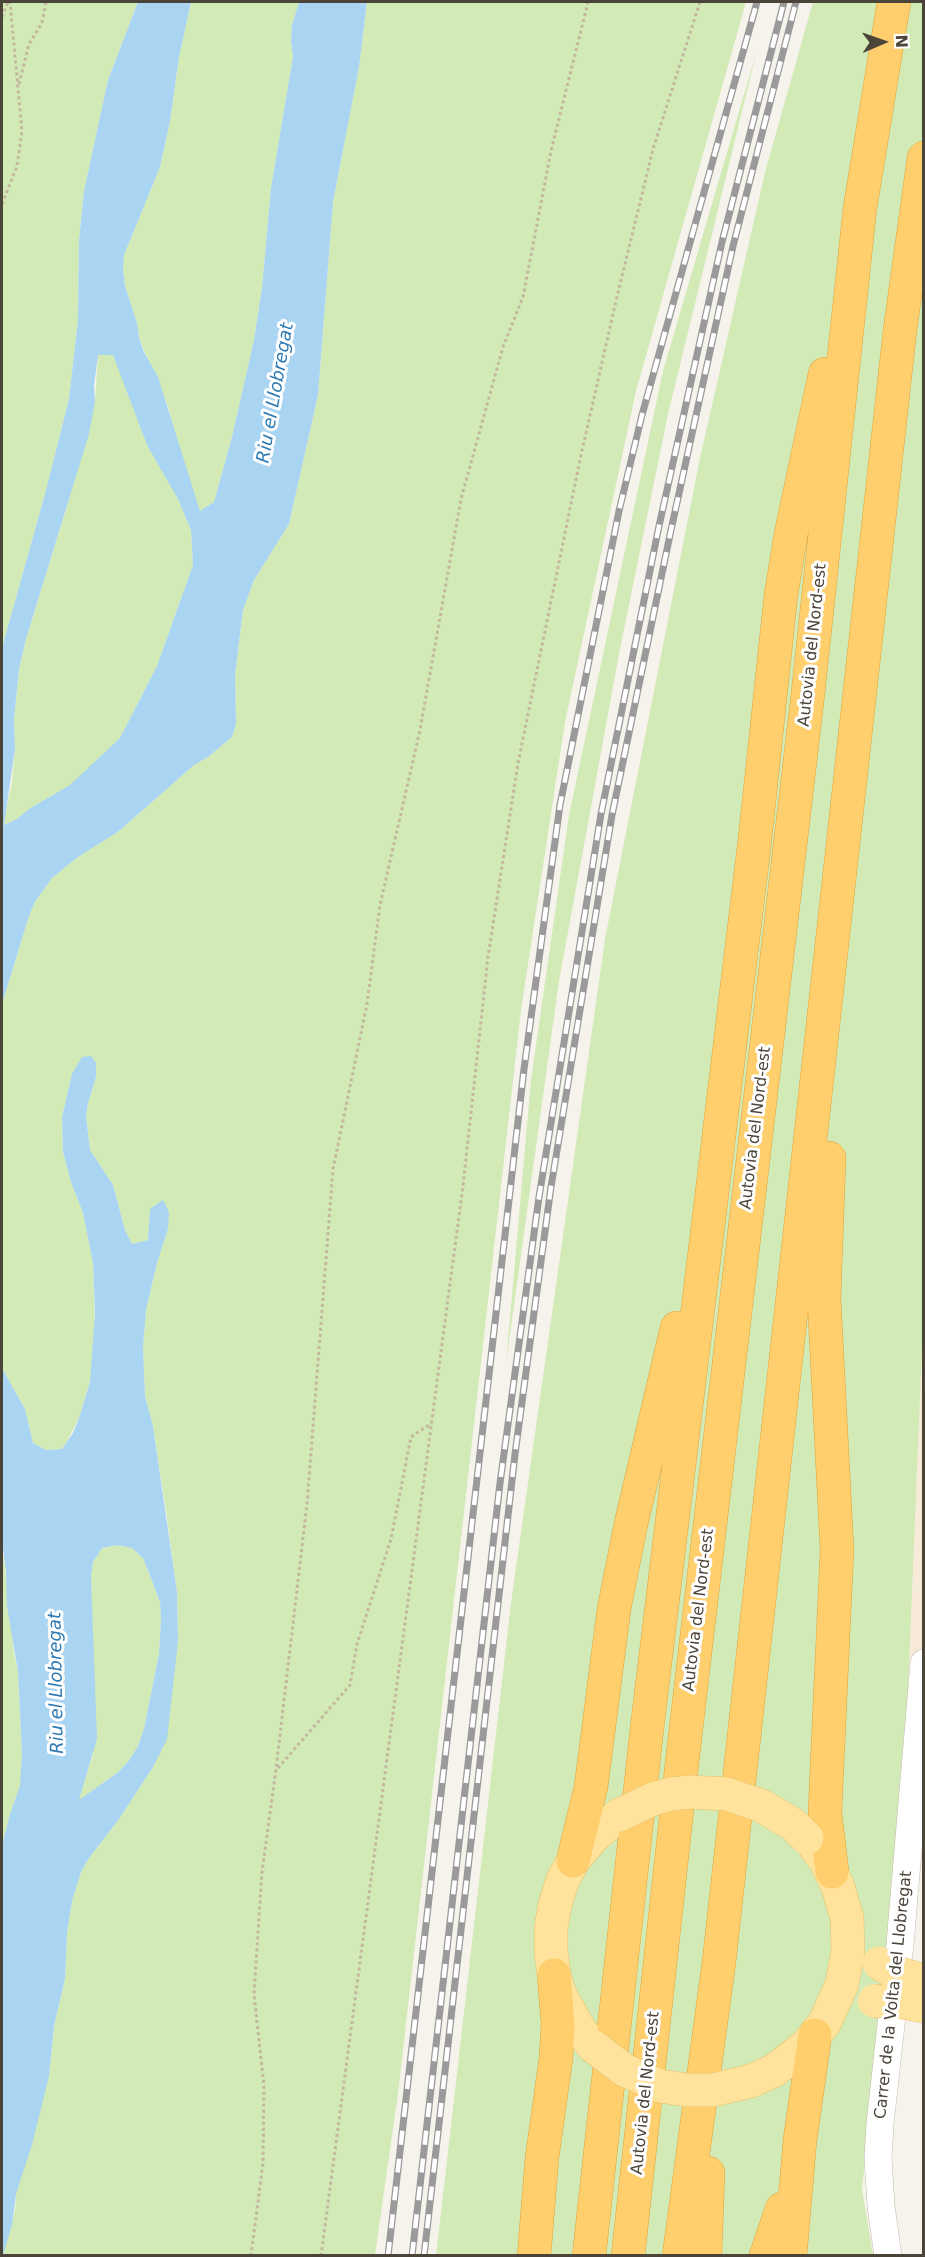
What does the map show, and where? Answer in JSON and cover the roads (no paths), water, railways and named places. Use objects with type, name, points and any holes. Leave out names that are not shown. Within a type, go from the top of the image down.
[{"type":"highway","name":"Autovia del Nord-est","points":[[628,2256],[687,1718],[808,693],[858,227],[875,108],[894,2]]},
{"type":"highway","points":[[678,2256],[719,1962],[900,330],[924,158]]},
{"type":"highway","points":[[589,2256],[647,1728],[755,839],[783,585],[811,433],[858,227]]},
{"type":"highway","points":[[832,1872],[825,1813],[825,1788],[837,1550],[824,1299],[830,1139],[852,776]]},
{"type":"highway","points":[[573,1861],[591,1787],[612,1620],[631,1524],[714,1168]]},
{"type":"highway","points":[[705,2256],[719,1962]]},
{"type":"highway","points":[[534,2256],[542,2158],[558,2024],[554,1975]]},
{"type":"highway","points":[[766,2256],[781,2215],[800,2140],[822,2025]]},
{"type":"highway","points":[[790,2256],[800,2140]]},
{"type":"main road","points":[[690,1792],[727,1794],[762,1806],[794,1825],[807,1838],[832,1872],[843,1902],[848,1934],[846,1967],[842,1984],[822,2025],[786,2063],[751,2081],[713,2090],[667,2087],[624,2070],[593,2046],[569,2013],[554,1975],[551,1952],[551,1928],[555,1905],[562,1882],[573,1861],[594,1836],[620,1815],[653,1799],[671,1794],[690,1792]]},
{"type":"main road","points":[[848,1934],[879,1963],[892,1971],[924,1981]]},
{"type":"main road","points":[[822,2025],[864,2002],[902,2002],[924,2006]]},
{"type":"street","name":"Carrer de la Volta del Llobregat","points":[[888,2256],[881,2206],[878,2158],[880,2124],[905,1889],[924,1663]]},
{"type":"street","name":"Carrer de la Volta del Llobregat","points":[[906,2256],[897,2190],[895,2154],[899,2089],[924,1861]]},
{"type":"water","name":"Riu el Llobregat","points":[[138,2],[191,2],[160,167],[124,255],[123,270],[139,338],[158,377],[200,511],[214,502],[232,437],[254,340],[262,288],[271,188],[293,57],[292,25],[299,2],[367,2],[359,67],[333,202],[318,395],[289,524],[254,580],[243,610],[235,675],[236,724],[232,737],[208,757],[194,765],[119,831],[78,857],[52,878],[35,902],[29,916],[2,1004],[2,648],[69,399],[78,320],[79,240],[84,191],[108,80]],"holes":[[[98,355],[113,355],[147,445],[178,499],[191,530],[193,565],[157,666],[120,738],[70,785],[4,825],[15,749],[14,719],[19,669],[26,639],[89,434],[95,402],[94,386]]]},
{"type":"water","name":"Riu el Llobregat","points":[[91,1056],[96,1063],[96,1077],[86,1116],[90,1150],[113,1185],[125,1230],[132,1244],[148,1240],[150,1209],[163,1200],[169,1212],[168,1229],[146,1310],[143,1347],[145,1396],[153,1426],[177,1592],[178,1641],[167,1739],[153,1767],[119,1819],[89,1858],[81,1872],[72,1901],[67,1933],[65,1979],[54,2026],[49,2076],[32,2145],[16,2194],[12,2225],[2,2255],[2,1846],[20,1786],[22,1753],[18,1672],[7,1606],[2,1540],[2,1343],[3,1370],[25,1409],[33,1443],[46,1450],[62,1449],[73,1433],[90,1382],[95,1314],[93,1263],[83,1213],[63,1152],[62,1117],[72,1074],[82,1057]],"holes":[[[117,1545],[132,1548],[143,1558],[160,1602],[159,1654],[144,1729],[138,1746],[128,1762],[117,1773],[79,1800],[97,1739],[91,1577],[93,1562],[102,1548]]]},
{"type":"railway","points":[[388,2256],[524,1069],[560,805],[619,511],[642,415],[757,2]]},
{"type":"railway","points":[[412,2256],[500,1483],[539,1197],[601,814],[659,526],[722,242],[784,2]]},
{"type":"railway","points":[[424,2256],[515,1454],[551,1187],[612,815],[733,246],[796,2]]}]
